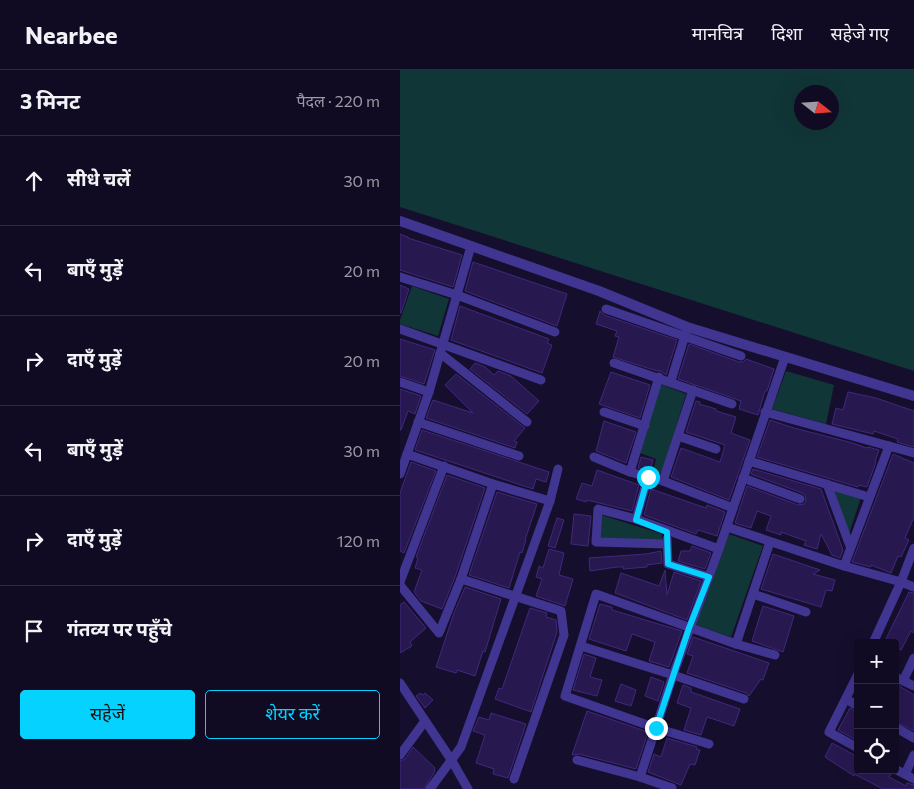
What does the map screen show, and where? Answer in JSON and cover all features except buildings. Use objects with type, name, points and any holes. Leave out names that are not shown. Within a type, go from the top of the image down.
[{"type":"street","points":[[400,221],[599,291],[741,356]]},
{"type":"street","points":[[400,474],[428,392],[471,246]]},
{"type":"street","points":[[400,277],[457,295],[555,332]]},
{"type":"street","points":[[606,309],[785,357],[914,396]]},
{"type":"street","points":[[400,329],[441,349],[541,380]]},
{"type":"street","points":[[671,381],[686,332]]},
{"type":"street","points":[[441,349],[527,422]]},
{"type":"street","points":[[640,777],[673,674],[727,527],[785,357]]},
{"type":"street","points":[[614,363],[671,381],[732,404]]},
{"type":"street","points":[[630,472],[659,377]]},
{"type":"street","points":[[400,382],[428,392]]},
{"type":"street","points":[[662,481],[693,390]]},
{"type":"street","points":[[604,412],[645,426]]},
{"type":"street","points":[[766,412],[914,453]]},
{"type":"street","points":[[418,422],[519,456]]},
{"type":"street","points":[[678,436],[716,450]]},
{"type":"street","points":[[844,566],[889,446]]},
{"type":"street","points":[[407,454],[493,484],[550,501]]},
{"type":"street","points":[[594,457],[630,472],[662,481],[733,508]]},
{"type":"street","points":[[749,461],[869,497]]},
{"type":"street","points":[[444,466],[400,584],[439,633],[461,579],[493,484]]},
{"type":"street","points":[[430,789],[461,747],[550,501],[558,469]]},
{"type":"street","points":[[636,520],[648,477]]},
{"type":"street","points":[[743,478],[800,499]]},
{"type":"street","points":[[827,484],[850,546]]},
{"type":"street","points":[[667,544],[596,542],[598,509],[719,549]]},
{"type":"street","points":[[727,527],[914,587]]},
{"type":"street","points":[[667,532],[668,564],[709,577]]},
{"type":"street","points":[[736,644],[770,542]]},
{"type":"street","points":[[875,639],[914,548]]},
{"type":"street","points":[[461,579],[561,610],[564,636],[514,779]]},
{"type":"street","points":[[709,744],[656,728],[565,696],[596,594],[689,628],[775,655]]},
{"type":"street","points":[[753,594],[806,612]]},
{"type":"street","points":[[581,646],[673,674],[744,699]]},
{"type":"street","points":[[914,658],[899,679],[914,686]]},
{"type":"street","points":[[854,682],[829,732],[854,746]]},
{"type":"street","points":[[400,683],[452,760],[468,789]]},
{"type":"street","points":[[846,699],[854,704]]},
{"type":"street","points":[[400,755],[425,721]]},
{"type":"street","points":[[898,729],[914,738]]},
{"type":"street","points":[[904,774],[914,755]]},
{"type":"street","points":[[577,760],[640,777],[672,788]]},
{"type":"street","points":[[899,771],[914,779]]},
{"type":"green space","points":[[400,70],[914,70],[914,371],[400,207]]},
{"type":"green space","points":[[412,286],[449,299],[438,336],[400,324]]},
{"type":"green space","points":[[786,371],[834,385],[826,424],[772,409]]},
{"type":"green space","points":[[660,384],[686,394],[662,473],[653,472],[656,459],[640,453]]},
{"type":"green space","points":[[832,488],[861,497],[848,537]]},
{"type":"green space","points":[[601,515],[662,534],[662,541],[599,539]]},
{"type":"green space","points":[[729,534],[763,546],[731,637],[696,625]]},
{"type":"route","points":[[648,477],[636,520],[667,532],[668,564],[709,577],[689,628],[656,728]]}]
